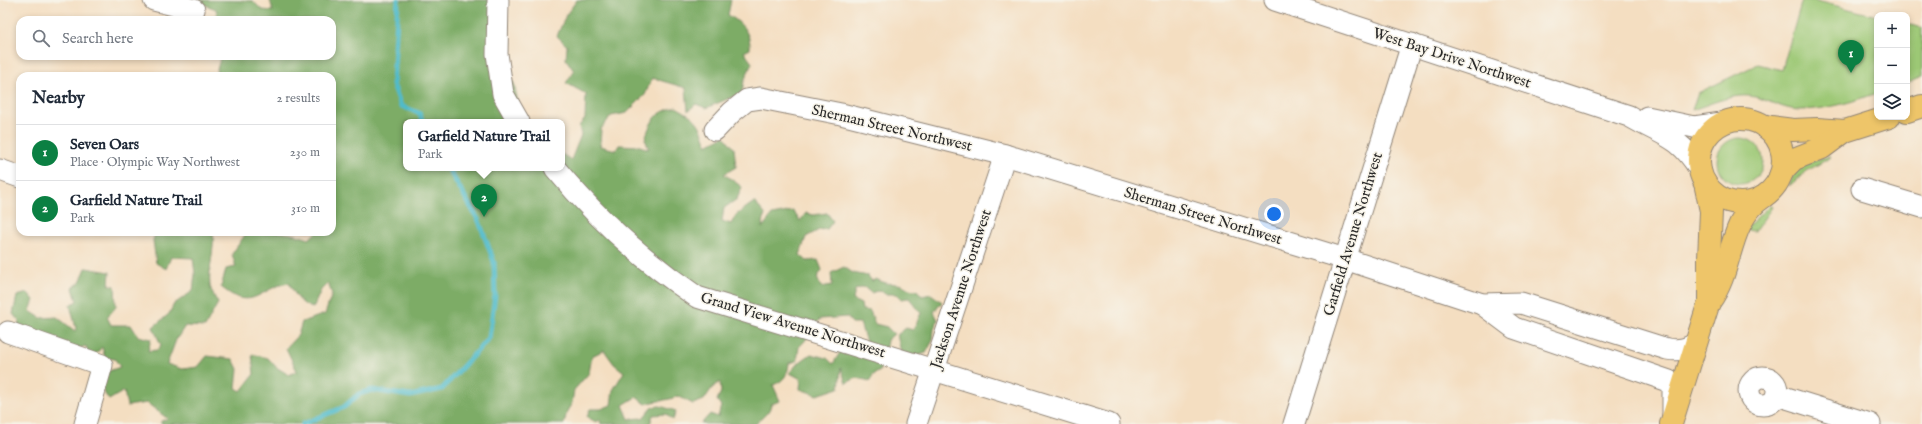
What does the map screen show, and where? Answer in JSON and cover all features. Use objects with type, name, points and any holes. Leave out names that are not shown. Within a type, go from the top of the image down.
[{"type":"main road","points":[[1910,110],[1922,106]]},
{"type":"main road","points":[[1710,302],[1709,259],[1711,211],[1702,177],[1699,156],[1703,143],[1711,132],[1722,123],[1736,119],[1750,120],[1764,126],[1794,130],[1817,129],[1845,131]]},
{"type":"main road","points":[[1672,421],[1710,302],[1721,284],[1728,265],[1734,236],[1741,220],[1750,208],[1772,189],[1784,169],[1794,159],[1822,148],[1845,131],[1880,120]]},
{"type":"main road","points":[[1764,126],[1774,135],[1781,148],[1783,162],[1780,176]]},
{"type":"main road","points":[[1702,177],[1714,193],[1725,200],[1738,203],[1751,202],[1764,197]]},
{"type":"street","points":[[154,0],[194,10]]},
{"type":"street","points":[[498,0],[497,54],[503,94],[518,119]]},
{"type":"street","name":"West Bay Drive Northwest","points":[[1275,0],[1629,116],[1673,139],[1688,152],[1702,177]]},
{"type":"street","name":"Garfield Avenue Northwest","points":[[1294,424],[1412,44]]},
{"type":"street","name":"Sherman Street Northwest","points":[[716,130],[732,112],[747,100],[761,98],[841,114],[1005,155],[1345,259],[1482,304],[1520,303],[1677,351],[1686,349],[1696,343]]},
{"type":"street","name":"West Bay Drive Northwest","points":[[1629,116],[1651,117],[1694,126],[1722,123]]},
{"type":"street","name":"Jackson Avenue Northwest","points":[[916,424],[1005,155]]},
{"type":"street","points":[[0,170],[16,176]]},
{"type":"street","name":"Grand View Avenue Northwest","points":[[558,171],[573,189],[626,242],[663,274],[697,297],[1109,424]]},
{"type":"street","points":[[1862,189],[1922,207]]},
{"type":"street","points":[[1482,304],[1514,328],[1669,381],[1673,387],[1674,398],[1672,421]]},
{"type":"street","points":[[8,332],[102,365],[85,424]]},
{"type":"street","points":[[1777,395],[1870,424]]},
{"type":"green space","points":[[192,0],[253,1],[262,10],[273,11],[270,0],[496,0],[511,59],[501,71],[514,83],[521,117],[525,119],[403,119],[403,171],[565,171],[565,156],[571,160],[581,135],[579,126],[585,119],[586,94],[566,83],[574,71],[566,59],[567,46],[557,36],[566,15],[577,0],[731,0],[728,15],[741,25],[747,33],[750,43],[750,49],[744,52],[752,63],[744,81],[742,93],[706,108],[696,104],[688,111],[686,88],[652,78],[645,95],[627,113],[611,116],[601,129],[600,146],[616,150],[619,145],[640,146],[649,149],[645,139],[655,118],[664,111],[676,107],[683,111],[697,122],[707,145],[724,136],[734,148],[736,167],[724,174],[742,187],[737,199],[724,208],[722,221],[731,224],[736,215],[754,202],[765,214],[762,228],[772,215],[793,211],[800,221],[806,213],[813,215],[827,213],[833,221],[827,229],[819,230],[806,237],[800,255],[807,261],[818,260],[822,270],[817,278],[821,287],[832,285],[831,273],[844,267],[853,273],[868,276],[872,281],[876,279],[887,283],[899,284],[910,289],[917,290],[922,296],[931,294],[942,302],[934,312],[938,320],[934,329],[933,340],[926,353],[916,356],[901,352],[897,335],[906,328],[913,330],[921,313],[909,298],[901,299],[897,294],[885,294],[880,290],[871,293],[864,287],[855,290],[853,300],[861,304],[862,310],[870,311],[875,324],[887,327],[894,334],[887,340],[880,371],[873,375],[870,381],[857,378],[846,383],[841,368],[839,388],[817,395],[800,389],[801,379],[790,373],[797,364],[811,354],[827,358],[833,364],[842,349],[866,342],[860,323],[852,323],[847,317],[820,319],[799,347],[797,361],[789,363],[788,371],[785,377],[780,382],[773,385],[780,401],[771,404],[769,411],[756,424],[701,424],[710,414],[718,417],[721,406],[717,400],[721,392],[720,382],[712,388],[704,400],[693,404],[678,396],[646,404],[636,397],[623,405],[629,419],[643,418],[652,407],[660,406],[676,411],[673,420],[666,414],[653,415],[650,424],[601,424],[600,420],[596,422],[587,417],[590,409],[601,409],[611,405],[613,390],[624,372],[614,364],[604,350],[592,356],[589,373],[574,390],[572,403],[567,411],[564,424],[161,424],[161,421],[168,419],[147,403],[127,406],[124,391],[109,400],[101,388],[103,373],[120,367],[115,359],[105,358],[102,347],[94,356],[88,354],[86,346],[73,350],[18,326],[19,321],[13,314],[17,296],[28,293],[34,300],[30,311],[41,318],[57,317],[75,331],[76,328],[70,305],[77,301],[73,288],[80,282],[86,268],[110,272],[109,285],[115,286],[116,307],[107,317],[111,325],[131,325],[138,336],[151,339],[148,351],[157,350],[161,345],[153,327],[169,314],[174,304],[193,291],[195,274],[193,258],[171,257],[166,269],[156,263],[153,240],[154,236],[213,236],[210,286],[218,303],[205,327],[185,326],[176,340],[167,364],[182,369],[198,367],[207,356],[233,359],[238,369],[236,388],[241,391],[254,374],[252,354],[268,358],[276,367],[289,375],[297,371],[286,348],[298,335],[302,322],[325,314],[332,294],[328,283],[321,290],[313,308],[308,307],[301,302],[289,283],[279,285],[249,299],[232,295],[221,287],[226,269],[236,267],[232,254],[244,236],[299,236],[309,239],[312,236],[336,236],[336,72],[216,72],[220,60],[336,60],[336,16],[217,16],[216,9]]},
{"type":"green space","points":[[1802,0],[1813,0],[1874,15],[1874,94],[1839,105],[1809,110],[1787,108],[1755,97],[1739,96],[1723,99],[1692,110],[1698,93],[1758,64],[1782,70]]},
{"type":"green space","points":[[1910,25],[1922,28],[1922,77],[1910,82]]},
{"type":"green space","points":[[1745,138],[1757,144],[1762,152],[1762,170],[1757,178],[1749,183],[1735,184],[1723,178],[1718,170],[1717,156],[1723,144],[1731,139]]},
{"type":"green space","points":[[1829,156],[1831,157],[1807,171],[1789,186],[1791,179],[1799,169]]},
{"type":"green space","points":[[1770,205],[1772,207],[1755,231],[1747,230],[1749,225]]},
{"type":"waterway","points":[[398,0],[393,84],[401,106],[419,113],[422,119]]},
{"type":"waterway","points":[[303,424],[344,407],[359,394],[372,390],[410,396],[442,389],[489,338],[495,295],[494,262],[479,221],[450,171]]},
{"type":"place","name":"Seven Oars","points":[[1851,73]]},
{"type":"place","name":"Garfield Nature Trail","points":[[484,217]]}]
